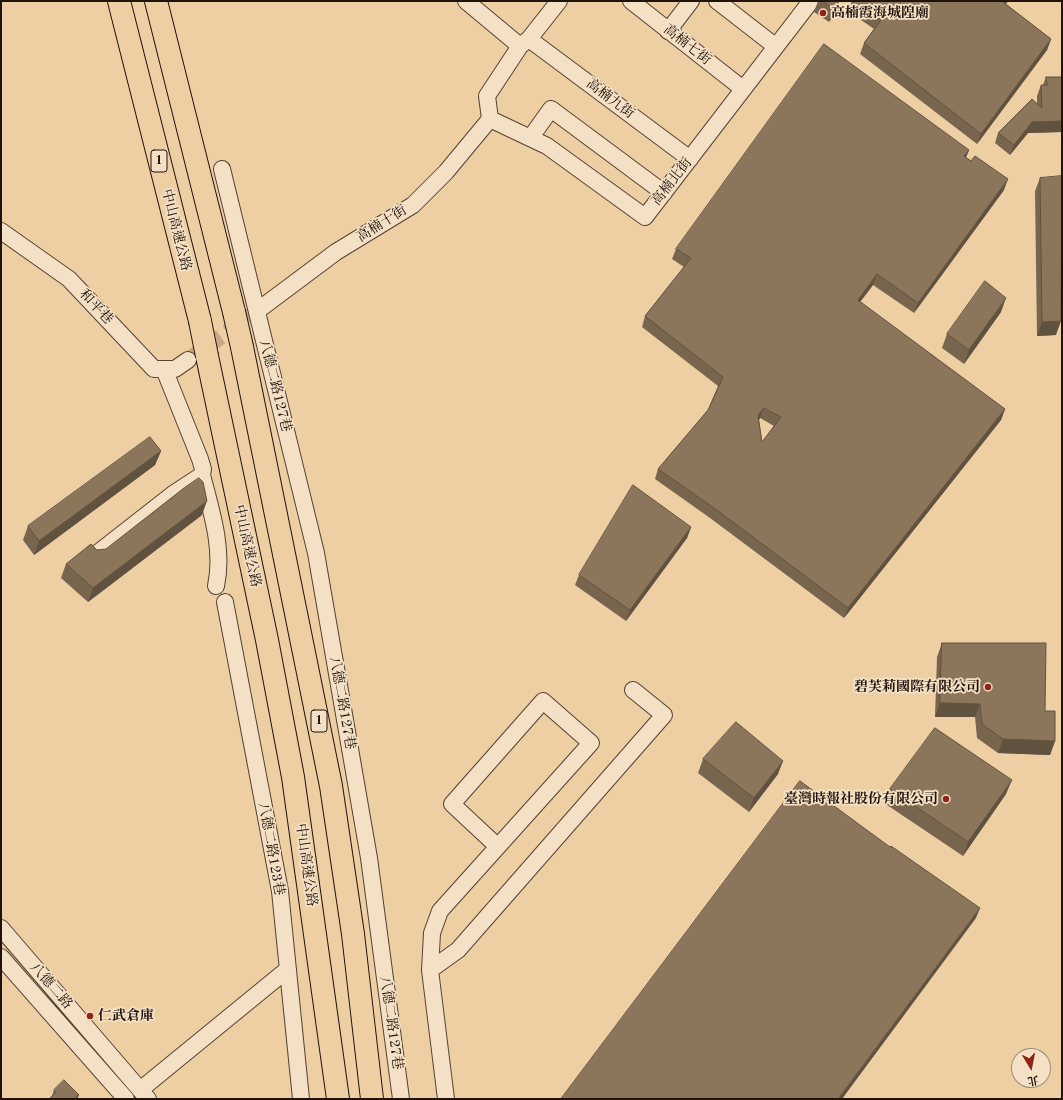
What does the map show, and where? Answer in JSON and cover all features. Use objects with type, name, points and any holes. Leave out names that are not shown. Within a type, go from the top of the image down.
[{"type":"highway","name":"中山高速公路","points":[[119,1],[200,321],[197,358],[267,640],[293,777],[338,1099]]},
{"type":"highway","name":"1","points":[[156,1],[242,347],[331,786],[353,934],[372,1099]]},
{"type":"street","name":"高楠九街","points":[[466,1],[690,159]]},
{"type":"street","points":[[490,120],[487,96],[525,42],[559,1]]},
{"type":"street","name":"高楠七街","points":[[631,1],[743,89]]},
{"type":"street","points":[[668,31],[691,1]]},
{"type":"street","points":[[717,1],[775,46]]},
{"type":"street","name":"高楠北街","points":[[490,120],[531,137],[547,146],[645,217],[808,2]]},
{"type":"street","points":[[531,137],[551,109],[664,193]]},
{"type":"street","name":"高楠十街","points":[[257,311],[336,252],[413,205],[446,172],[490,120]]},
{"type":"street","name":"八德二路127巷","points":[[222,169],[316,553],[369,858],[401,1099]]},
{"type":"street","name":"和平巷","points":[[1,231],[70,279],[154,370],[164,369]]},
{"type":"street","points":[[197,358],[175,369],[164,369],[203,469],[202,475],[214,519],[217,545],[218,577],[216,586]]},
{"type":"street","points":[[95,555],[173,494],[202,475]]},
{"type":"street","name":"八德二路123巷","points":[[225,602],[280,891],[301,1099]]},
{"type":"street","points":[[430,970],[458,950],[664,715],[633,690]]},
{"type":"street","points":[[446,1099],[430,970],[432,933],[440,911],[591,743],[543,701],[452,804],[497,846]]},
{"type":"street","name":"八德二路","points":[[1,928],[140,1089]]},
{"type":"street","name":"八德二路","points":[[1,957],[118,1096]]},
{"type":"street","points":[[118,1096],[140,1089],[288,969]]},
{"type":"building","points":[[823,1],[839,1],[834,9]]},
{"type":"building","points":[[852,1],[1004,1],[1003,2],[1051,39],[981,134],[864,43],[881,20]]},
{"type":"building","points":[[824,44],[969,150],[964,156],[971,161],[975,156],[1008,179],[918,303],[877,274],[858,300],[1005,409],[848,608],[714,508],[658,469],[708,410],[723,377],[645,316],[691,258],[676,249]],"holes":[[[764,408],[781,417],[762,442],[758,416]]]},
{"type":"building","points":[[1046,77],[1062,77],[1062,121],[1032,122],[1014,145],[998,133],[1032,99],[1042,108],[1041,85],[1047,85]]},
{"type":"building","points":[[1062,176],[1061,321],[1042,322],[1040,178]]},
{"type":"building","points":[[985,281],[1006,298],[969,350],[947,334]]},
{"type":"building","points":[[150,437],[161,451],[39,541],[28,526]]},
{"type":"building","points":[[199,478],[203,482],[207,501],[93,588],[66,564],[91,544],[97,550],[106,549]]},
{"type":"building","points":[[633,485],[691,527],[630,610],[579,575]]},
{"type":"building","name":"碧芙莉國際有限公司","points":[[942,643],[1046,643],[1045,711],[1055,711],[1055,741],[1003,739],[982,724],[980,704],[940,703]]},
{"type":"building","points":[[736,722],[783,761],[754,798],[703,759]]},
{"type":"building","name":"臺灣時報社股份有限公司","points":[[935,728],[1012,780],[968,842],[890,789]]},
{"type":"building","points":[[800,781],[890,847],[891,846],[980,908],[838,1099],[561,1099]]},
{"type":"building","points":[[64,1080],[79,1095],[74,1099],[49,1099],[56,1092],[54,1090]]},
{"type":"tunnel","points":[[188,360],[257,311]]},
{"type":"place","name":"高楠霞海城隍廟","points":[[823,13]]},
{"type":"place","name":"碧芙莉國際有限公司","points":[[988,687]]},
{"type":"place","name":"臺灣時報社股份有限公司","points":[[946,799]]},
{"type":"place","name":"仁武倉庫","points":[[90,1016]]}]
